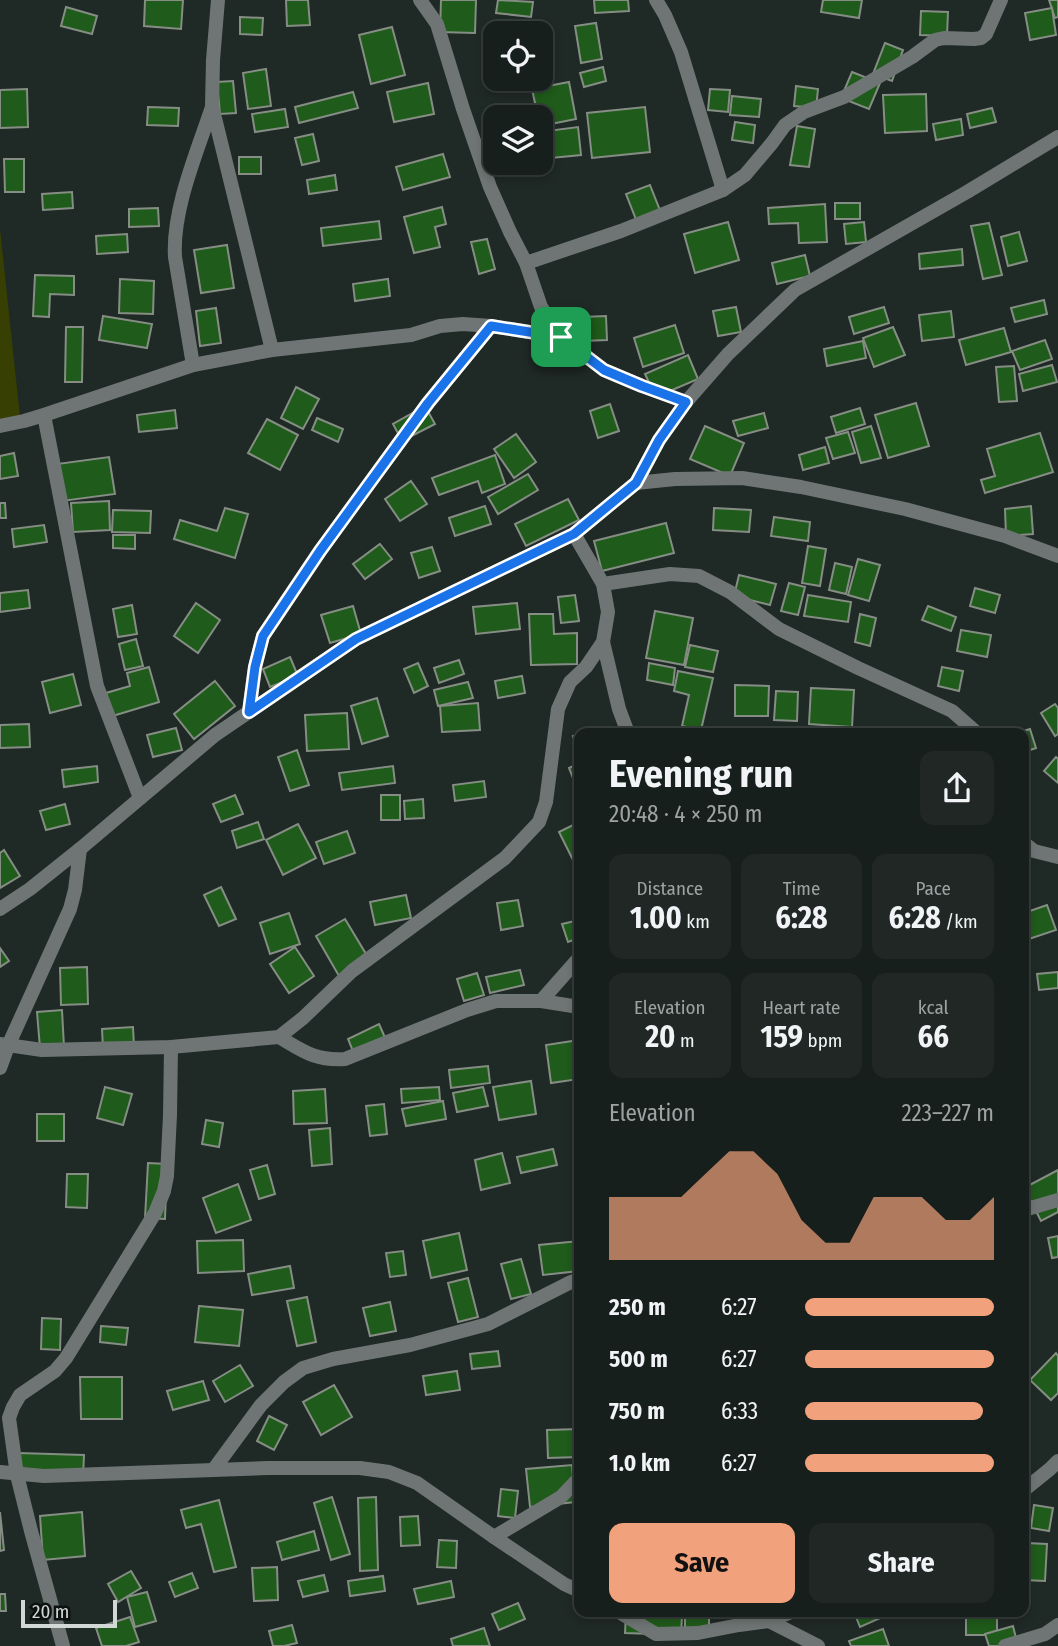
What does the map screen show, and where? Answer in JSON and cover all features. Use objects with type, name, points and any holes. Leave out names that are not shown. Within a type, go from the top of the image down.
[{"type":"street","points":[[218,0],[212,106],[272,350]]},
{"type":"street","points":[[420,0],[437,24],[490,187],[526,263],[541,307],[561,337],[604,370],[686,402]]},
{"type":"street","points":[[656,0],[681,52],[723,190]]},
{"type":"street","points":[[526,263],[723,190],[745,175],[785,125],[804,112],[844,97],[912,57],[935,40],[981,38],[986,34],[1001,0]]},
{"type":"street","points":[[193,365],[174,241],[178,211],[212,106]]},
{"type":"street","points":[[0,909],[80,849],[215,734],[356,639],[574,534],[636,483],[659,440],[686,402],[728,354],[795,290],[1058,137]]},
{"type":"street","points":[[0,426],[44,415],[193,365],[272,350],[411,335],[440,326],[463,324],[561,337]]},
{"type":"street","points":[[249,712],[255,667],[263,636],[405,433],[491,326]]},
{"type":"street","points":[[44,415],[97,686],[140,798]]},
{"type":"street","points":[[636,483],[675,479],[742,478],[801,487],[905,509],[1005,536],[1058,556]]},
{"type":"street","points":[[574,534],[603,584],[608,612],[603,642],[626,728]]},
{"type":"street","points":[[603,584],[670,574],[699,576],[730,592],[779,629],[952,711],[971,728]]},
{"type":"street","points":[[4,1045],[42,1050],[171,1047],[279,1037],[297,1024],[352,971],[505,858],[539,822],[546,802],[558,709],[570,682],[586,667],[603,642]]},
{"type":"street","points":[[0,1068],[4,1045],[69,909],[75,890],[80,849]]},
{"type":"street","points":[[1029,849],[1058,858]]},
{"type":"street","points":[[541,1002],[574,964]]},
{"type":"street","points":[[279,1037],[312,1056],[329,1060],[345,1059],[496,1001],[574,1006]]},
{"type":"street","points":[[63,1646],[17,1475],[9,1418],[20,1395],[55,1371],[66,1358],[147,1228],[164,1191],[170,1115],[171,1047]]},
{"type":"street","points":[[1029,1209],[1058,1200]]},
{"type":"street","points":[[214,1469],[261,1405],[303,1368],[334,1359],[410,1345],[488,1324],[574,1281]]},
{"type":"street","points":[[1029,1486],[1058,1461]]},
{"type":"street","points":[[0,1472],[44,1476],[214,1469],[360,1468],[389,1472],[416,1483],[574,1588]]},
{"type":"street","points":[[494,1537],[561,1497],[574,1483]]},
{"type":"street","points":[[625,1617],[655,1640],[698,1633],[741,1618],[769,1621],[818,1646]]},
{"type":"street","points":[[769,1621],[779,1617]]},
{"type":"street","points":[[1006,1646],[1045,1634],[1058,1625]]},
{"type":"green space","points":[[0,229],[20,417],[0,423]]},
{"type":"building","points":[[145,0],[183,0],[181,29],[144,26]]},
{"type":"building","points":[[286,0],[308,0],[310,25],[287,26]]},
{"type":"building","points":[[441,0],[476,0],[475,33],[440,32]]},
{"type":"building","points":[[498,0],[533,2],[531,17],[496,13]]},
{"type":"building","points":[[594,0],[628,0],[629,11],[595,13]]},
{"type":"building","points":[[823,0],[862,0],[859,18],[821,12]]},
{"type":"building","points":[[1049,0],[1058,0],[1058,17],[1055,18]]},
{"type":"building","points":[[66,7],[97,16],[92,34],[61,26]]},
{"type":"building","points":[[1052,8],[1056,35],[1030,40],[1025,13]]},
{"type":"building","points":[[921,11],[948,12],[947,36],[920,35]]},
{"type":"building","points":[[240,17],[263,18],[262,35],[240,34]]},
{"type":"building","points":[[596,23],[602,59],[581,63],[575,26]]},
{"type":"building","points":[[392,27],[405,75],[371,84],[359,35]]},
{"type":"building","points":[[885,43],[903,50],[892,81],[873,74]]},
{"type":"building","points":[[603,67],[606,81],[584,87],[580,73]]},
{"type":"building","points":[[266,69],[271,106],[248,109],[243,73]]},
{"type":"building","points":[[852,72],[880,83],[869,109],[841,98]]},
{"type":"building","points":[[233,81],[236,113],[220,114],[217,82]]},
{"type":"building","points":[[569,82],[576,119],[553,124],[553,105],[535,105],[532,91],[553,91],[553,85]]},
{"type":"building","points":[[428,83],[434,114],[394,122],[387,92]]},
{"type":"building","points":[[796,86],[818,89],[816,108],[794,106]]},
{"type":"building","points":[[27,89],[28,127],[0,128],[0,90]]},
{"type":"building","points":[[710,89],[730,90],[728,112],[708,110]]},
{"type":"building","points":[[353,92],[358,108],[299,123],[295,107]]},
{"type":"building","points":[[926,94],[927,131],[885,133],[883,95]]},
{"type":"building","points":[[732,96],[761,99],[759,117],[730,115]]},
{"type":"building","points":[[148,107],[179,108],[178,126],[147,125]]},
{"type":"building","points":[[645,107],[650,152],[592,158],[587,113]]},
{"type":"building","points":[[992,108],[996,122],[970,128],[967,114]]},
{"type":"building","points":[[285,109],[288,127],[255,132],[252,114]]},
{"type":"building","points":[[961,119],[963,135],[936,140],[933,124]]},
{"type":"building","points":[[735,122],[755,125],[753,143],[732,140]]},
{"type":"building","points":[[797,126],[815,129],[809,167],[790,165]]},
{"type":"building","points":[[578,127],[581,155],[553,158],[553,130]]},
{"type":"building","points":[[313,134],[319,161],[302,165],[295,138]]},
{"type":"building","points":[[443,154],[450,177],[403,190],[396,167]]},
{"type":"building","points":[[239,157],[261,157],[261,174],[239,174]]},
{"type":"building","points":[[4,159],[24,159],[24,192],[5,192]]},
{"type":"building","points":[[335,175],[337,190],[309,194],[307,180]]},
{"type":"building","points":[[650,185],[661,213],[637,222],[626,194]]},
{"type":"building","points":[[72,192],[73,208],[43,210],[42,194]]},
{"type":"building","points":[[835,203],[860,203],[860,219],[835,219]]},
{"type":"building","points":[[825,204],[827,242],[799,243],[798,223],[769,224],[768,208]]},
{"type":"building","points":[[442,207],[446,224],[435,227],[440,247],[414,253],[404,217]]},
{"type":"building","points":[[158,208],[159,226],[129,227],[129,209]]},
{"type":"building","points":[[379,221],[381,239],[323,246],[321,228]]},
{"type":"building","points":[[728,222],[739,260],[695,273],[684,234]]},
{"type":"building","points":[[864,222],[866,242],[846,244],[844,224]]},
{"type":"building","points":[[989,223],[1002,275],[983,279],[971,226]]},
{"type":"building","points":[[1019,232],[1027,261],[1008,266],[1001,237]]},
{"type":"building","points":[[127,234],[128,252],[97,254],[96,236]]},
{"type":"building","points":[[487,239],[495,269],[479,274],[471,242]]},
{"type":"building","points":[[227,245],[234,288],[201,293],[194,250]]},
{"type":"building","points":[[962,249],[963,265],[920,269],[919,254]]},
{"type":"building","points":[[805,255],[810,276],[777,284],[772,263]]},
{"type":"building","points":[[35,275],[74,276],[74,295],[50,294],[49,317],[33,316]]},
{"type":"building","points":[[120,279],[154,281],[153,314],[119,313]]},
{"type":"building","points":[[388,279],[390,296],[355,301],[353,284]]},
{"type":"building","points":[[1044,300],[1047,314],[1015,322],[1011,308]]},
{"type":"building","points":[[736,307],[741,332],[718,336],[713,311]]},
{"type":"building","points":[[884,307],[889,323],[854,334],[849,317]]},
{"type":"building","points":[[216,308],[221,343],[200,346],[196,311]]},
{"type":"building","points":[[951,311],[954,337],[922,341],[919,315]]},
{"type":"building","points":[[103,316],[152,324],[147,348],[99,340]]},
{"type":"building","points":[[606,316],[607,340],[557,342],[556,318]]},
{"type":"building","points":[[675,325],[684,353],[643,367],[634,338]]},
{"type":"building","points":[[66,327],[83,327],[82,382],[65,382]]},
{"type":"building","points":[[893,327],[905,355],[874,367],[863,338]]},
{"type":"building","points":[[1004,328],[1011,352],[966,365],[959,340]]},
{"type":"building","points":[[1045,340],[1052,359],[1020,370],[1012,351]]},
{"type":"building","points":[[863,341],[866,358],[827,366],[824,349]]},
{"type":"building","points":[[688,355],[698,379],[656,397],[645,374]]},
{"type":"building","points":[[1052,365],[1057,382],[1023,391],[1019,374]]},
{"type":"building","points":[[1014,366],[1017,401],[999,402],[996,367]]},
{"type":"building","points":[[296,387],[319,399],[303,429],[281,418]]},
{"type":"building","points":[[916,403],[929,446],[888,458],[875,415]]},
{"type":"building","points":[[610,404],[619,431],[598,438],[590,411]]},
{"type":"building","points":[[425,406],[435,424],[402,441],[393,424]]},
{"type":"building","points":[[860,408],[865,424],[836,433],[831,417]]},
{"type":"building","points":[[175,410],[177,428],[139,432],[137,415]]},
{"type":"building","points":[[764,413],[768,428],[738,436],[733,421]]},
{"type":"building","points":[[317,418],[343,429],[338,442],[312,430]]},
{"type":"building","points":[[267,419],[298,435],[280,470],[248,453]]},
{"type":"building","points":[[705,426],[744,443],[730,476],[690,459]]},
{"type":"building","points":[[871,426],[881,458],[861,463],[852,432]]},
{"type":"building","points":[[848,432],[855,453],[833,459],[826,438]]},
{"type":"building","points":[[1040,433],[1053,472],[985,493],[981,480],[995,476],[987,449]]},
{"type":"building","points":[[516,434],[536,462],[514,478],[494,449]]},
{"type":"building","points":[[825,447],[829,463],[803,470],[799,455]]},
{"type":"building","points":[[14,453],[18,476],[0,479],[0,456]]},
{"type":"building","points":[[495,455],[505,484],[482,493],[478,481],[439,495],[432,478]]},
{"type":"building","points":[[109,457],[115,494],[62,501],[57,464]]},
{"type":"building","points":[[528,474],[538,490],[498,514],[488,497]]},
{"type":"building","points":[[411,481],[427,504],[400,521],[385,499]]},
{"type":"building","points":[[568,499],[579,520],[526,546],[515,524]]},
{"type":"building","points":[[109,501],[110,530],[73,532],[71,503]]},
{"type":"building","points":[[0,503],[5,503],[6,518],[0,518]]},
{"type":"building","points":[[485,506],[491,524],[455,536],[449,518]]},
{"type":"building","points":[[1031,506],[1033,534],[1006,536],[1005,509]]},
{"type":"building","points":[[225,508],[248,514],[235,558],[174,539],[180,520],[217,531]]},
{"type":"building","points":[[714,508],[751,510],[749,532],[713,530]]},
{"type":"building","points":[[113,510],[151,511],[150,533],[112,532]]},
{"type":"building","points":[[774,517],[810,522],[808,541],[771,536]]},
{"type":"building","points":[[666,523],[674,553],[602,571],[594,541]]},
{"type":"building","points":[[44,525],[47,542],[14,547],[12,529]]},
{"type":"building","points":[[113,535],[135,535],[135,549],[113,548]]},
{"type":"building","points":[[380,544],[392,559],[365,579],[353,564]]},
{"type":"building","points":[[808,546],[826,549],[820,586],[802,583]]},
{"type":"building","points":[[432,547],[440,571],[419,578],[411,553]]},
{"type":"building","points":[[858,559],[880,565],[869,601],[848,595]]},
{"type":"building","points":[[835,563],[852,567],[846,594],[829,590]]},
{"type":"building","points":[[739,575],[776,584],[770,605],[734,596]]},
{"type":"building","points":[[789,583],[805,587],[798,615],[781,611]]},
{"type":"building","points":[[975,588],[1000,595],[995,613],[970,606]]},
{"type":"building","points":[[28,590],[30,608],[0,612],[0,593]]},
{"type":"building","points":[[575,595],[579,621],[561,623],[558,597]]},
{"type":"building","points":[[808,595],[851,602],[848,622],[804,616]]},
{"type":"building","points":[[196,603],[220,620],[198,653],[174,636]]},
{"type":"building","points":[[517,603],[520,629],[476,634],[473,607]]},
{"type":"building","points":[[132,605],[137,634],[118,637],[113,609]]},
{"type":"building","points":[[353,606],[361,634],[330,643],[321,615]]},
{"type":"building","points":[[928,606],[956,617],[951,631],[922,620]]},
{"type":"building","points":[[655,611],[693,618],[684,665],[646,658]]},
{"type":"building","points":[[529,614],[553,614],[554,634],[577,633],[577,664],[531,665]]},
{"type":"building","points":[[860,614],[876,618],[870,646],[855,642]]},
{"type":"building","points":[[961,630],[991,635],[987,657],[957,651]]},
{"type":"building","points":[[136,639],[143,666],[125,670],[119,644]]},
{"type":"building","points":[[690,645],[718,651],[713,672],[685,667]]},
{"type":"building","points":[[290,657],[298,676],[270,687],[263,669]]},
{"type":"building","points":[[459,660],[464,674],[439,683],[434,668]]},
{"type":"building","points":[[418,663],[428,686],[414,693],[404,669]]},
{"type":"building","points":[[649,663],[675,668],[673,685],[647,680]]},
{"type":"building","points":[[149,667],[159,702],[106,718],[99,695],[130,686],[127,673]]},
{"type":"building","points":[[942,667],[963,671],[959,691],[938,686]]},
{"type":"building","points":[[678,671],[713,678],[701,728],[682,726],[689,695],[674,691]]},
{"type":"building","points":[[73,674],[81,705],[50,713],[42,682]]},
{"type":"building","points":[[522,676],[525,693],[498,698],[495,681]]},
{"type":"building","points":[[215,681],[235,706],[194,739],[174,714]]},
{"type":"building","points":[[468,682],[473,698],[438,706],[434,690]]},
{"type":"building","points":[[735,685],[769,686],[768,716],[735,716]]},
{"type":"building","points":[[811,688],[854,690],[852,727],[809,724]]},
{"type":"building","points":[[776,691],[798,692],[797,721],[774,720]]},
{"type":"building","points":[[377,698],[388,736],[362,744],[351,706]]},
{"type":"building","points":[[478,703],[480,730],[442,732],[440,706]]},
{"type":"building","points":[[1055,704],[1058,708],[1058,734],[1055,736],[1041,713]]},
{"type":"building","points":[[347,713],[349,749],[307,751],[305,715]]},
{"type":"building","points":[[29,724],[30,747],[0,748],[0,725]]},
{"type":"building","points":[[176,728],[182,750],[153,757],[147,735]]},
{"type":"building","points":[[1029,729],[1036,748],[1029,750]]},
{"type":"building","points":[[297,750],[309,785],[290,791],[278,757]]},
{"type":"building","points":[[1056,757],[1058,759],[1058,783],[1044,771]]},
{"type":"building","points":[[97,766],[98,782],[64,787],[62,770]]},
{"type":"building","points":[[393,766],[395,783],[342,790],[339,773]]},
{"type":"building","points":[[574,766],[574,780],[569,768]]},
{"type":"building","points":[[484,781],[486,797],[455,801],[453,785]]},
{"type":"building","points":[[235,795],[243,814],[221,822],[213,804]]},
{"type":"building","points":[[381,795],[400,795],[400,820],[381,820]]},
{"type":"building","points":[[423,799],[424,818],[405,819],[404,801]]},
{"type":"building","points":[[65,804],[70,824],[46,830],[40,811]]},
{"type":"building","points":[[258,822],[264,839],[237,848],[232,831]]},
{"type":"building","points":[[298,824],[316,858],[283,875],[266,840]]},
{"type":"building","points":[[574,824],[574,862],[559,832]]},
{"type":"building","points":[[347,831],[355,853],[324,864],[316,842]]},
{"type":"building","points":[[4,850],[20,876],[0,888],[0,853]]},
{"type":"building","points":[[221,887],[236,919],[219,926],[204,895]]},
{"type":"building","points":[[406,895],[411,918],[375,925],[370,902]]},
{"type":"building","points":[[518,900],[523,926],[501,930],[497,903]]},
{"type":"building","points":[[1047,905],[1056,930],[1029,939],[1029,911]]},
{"type":"building","points":[[289,913],[300,944],[270,954],[260,923]]},
{"type":"building","points":[[345,919],[369,959],[339,976],[316,936]]},
{"type":"building","points":[[574,921],[574,940],[568,942],[562,924]]},
{"type":"building","points":[[295,947],[314,976],[289,993],[270,964]]},
{"type":"building","points":[[0,948],[9,961],[0,967]]},
{"type":"building","points":[[87,967],[88,1004],[61,1005],[60,968]]},
{"type":"building","points":[[520,970],[524,985],[490,993],[486,977]]},
{"type":"building","points":[[1058,972],[1058,988],[1039,990],[1037,974]]},
{"type":"building","points":[[477,973],[484,995],[464,1001],[457,979]]},
{"type":"building","points":[[62,1010],[64,1047],[40,1048],[37,1012]]},
{"type":"building","points":[[379,1024],[387,1042],[355,1056],[348,1039]]},
{"type":"building","points":[[133,1027],[134,1046],[103,1048],[102,1029]]},
{"type":"building","points":[[574,1041],[574,1080],[551,1083],[546,1045]]},
{"type":"building","points":[[488,1066],[490,1083],[451,1088],[449,1070]]},
{"type":"building","points":[[531,1081],[536,1114],[499,1120],[493,1087]]},
{"type":"building","points":[[105,1087],[132,1094],[123,1125],[97,1118]]},
{"type":"building","points":[[439,1087],[440,1100],[402,1103],[401,1089]]},
{"type":"building","points":[[483,1087],[488,1106],[457,1112],[453,1093]]},
{"type":"building","points":[[325,1089],[327,1123],[294,1124],[293,1091]]},
{"type":"building","points":[[443,1101],[446,1119],[406,1126],[402,1109]]},
{"type":"building","points":[[384,1104],[387,1134],[370,1136],[366,1106]]},
{"type":"building","points":[[37,1114],[64,1114],[64,1141],[37,1141]]},
{"type":"building","points":[[206,1120],[223,1123],[219,1147],[202,1144]]},
{"type":"building","points":[[330,1128],[332,1164],[312,1166],[309,1130]]},
{"type":"building","points":[[553,1149],[557,1165],[521,1173],[517,1157]]},
{"type":"building","points":[[502,1153],[510,1183],[481,1190],[475,1160]]},
{"type":"building","points":[[148,1163],[167,1164],[165,1219],[145,1218]]},
{"type":"building","points":[[267,1165],[275,1194],[259,1199],[250,1170]]},
{"type":"building","points":[[1058,1170],[1058,1212],[1041,1221],[1029,1198],[1029,1185]]},
{"type":"building","points":[[67,1174],[88,1174],[87,1208],[66,1207]]},
{"type":"building","points":[[238,1184],[251,1220],[216,1233],[203,1198]]},
{"type":"building","points":[[459,1233],[467,1270],[431,1278],[423,1241]]},
{"type":"building","points":[[1058,1236],[1058,1257],[1052,1258],[1048,1238]]},
{"type":"building","points":[[243,1240],[244,1271],[198,1273],[197,1241]]},
{"type":"building","points":[[574,1242],[574,1272],[543,1275],[539,1245]]},
{"type":"building","points":[[403,1251],[406,1275],[390,1277],[386,1253]]},
{"type":"building","points":[[521,1259],[531,1294],[511,1299],[501,1264]]},
{"type":"building","points":[[290,1266],[294,1288],[252,1295],[248,1274]]},
{"type":"building","points":[[468,1278],[478,1317],[458,1322],[448,1283]]},
{"type":"building","points":[[307,1297],[316,1342],[297,1346],[287,1301]]},
{"type":"building","points":[[390,1302],[396,1331],[370,1336],[363,1308]]},
{"type":"building","points":[[199,1306],[243,1310],[239,1346],[195,1342]]},
{"type":"building","points":[[42,1318],[61,1319],[60,1350],[41,1349]]},
{"type":"building","points":[[101,1326],[128,1328],[126,1345],[100,1342]]},
{"type":"building","points":[[498,1351],[500,1366],[472,1369],[470,1354]]},
{"type":"building","points":[[1056,1353],[1058,1393],[1051,1400],[1030,1380]]},
{"type":"building","points":[[240,1365],[253,1386],[225,1402],[213,1381]]},
{"type":"building","points":[[457,1371],[460,1390],[426,1395],[423,1376]]},
{"type":"building","points":[[80,1377],[122,1377],[122,1419],[81,1419]]},
{"type":"building","points":[[203,1381],[209,1400],[173,1410],[167,1391]]},
{"type":"building","points":[[334,1385],[352,1417],[321,1435],[303,1402]]},
{"type":"building","points":[[269,1416],[287,1425],[274,1450],[257,1441]]},
{"type":"building","points":[[574,1429],[574,1457],[548,1458],[547,1430]]},
{"type":"building","points":[[18,1453],[84,1455],[83,1477],[17,1475]]},
{"type":"building","points":[[572,1465],[574,1502],[530,1507],[526,1469]]},
{"type":"building","points":[[501,1489],[518,1491],[515,1518],[498,1516]]},
{"type":"building","points":[[332,1497],[350,1554],[331,1560],[314,1503]]},
{"type":"building","points":[[376,1497],[378,1570],[360,1571],[358,1498]]},
{"type":"building","points":[[219,1500],[236,1567],[214,1572],[201,1524],[186,1528],[181,1510]]},
{"type":"building","points":[[1034,1505],[1053,1508],[1049,1531],[1031,1528]]},
{"type":"building","points":[[0,1512],[4,1550],[0,1551]]},
{"type":"building","points":[[82,1512],[85,1556],[43,1560],[40,1516]]},
{"type":"building","points":[[418,1516],[420,1545],[401,1546],[400,1517]]},
{"type":"building","points":[[314,1531],[319,1550],[282,1560],[277,1542]]},
{"type":"building","points":[[439,1540],[457,1541],[456,1568],[437,1567]]},
{"type":"building","points":[[1029,1543],[1047,1544],[1045,1581],[1029,1580]]},
{"type":"building","points":[[277,1567],[278,1600],[254,1601],[252,1568]]},
{"type":"building","points":[[131,1571],[141,1588],[118,1602],[108,1584]]},
{"type":"building","points":[[192,1573],[198,1588],[175,1597],[169,1582]]},
{"type":"building","points":[[324,1575],[328,1591],[303,1597],[298,1581]]},
{"type":"building","points":[[383,1576],[385,1591],[350,1596],[348,1581]]},
{"type":"building","points":[[451,1581],[454,1597],[418,1604],[414,1589]]},
{"type":"building","points":[[147,1592],[156,1621],[135,1627],[127,1597]]},
{"type":"building","points":[[0,1594],[5,1594],[6,1611],[0,1611]]},
{"type":"building","points":[[518,1603],[525,1619],[499,1630],[492,1614]]},
{"type":"building","points":[[130,1617],[139,1642],[126,1646],[102,1646],[96,1628]]},
{"type":"building","points":[[626,1617],[682,1617],[681,1635],[625,1633]]},
{"type":"building","points":[[685,1617],[709,1617],[709,1634],[685,1633]]},
{"type":"building","points":[[856,1617],[882,1617],[860,1627]]},
{"type":"building","points":[[966,1617],[997,1617],[997,1635],[966,1635]]},
{"type":"building","points":[[292,1625],[297,1643],[273,1646],[269,1631]]},
{"type":"building","points":[[1013,1626],[1018,1646],[989,1646],[985,1634]]},
{"type":"building","points":[[484,1628],[490,1646],[453,1646],[451,1639]]},
{"type":"building","points":[[883,1629],[889,1646],[851,1646],[849,1641]]},
{"type":"route","points":[[491,326],[561,337],[604,370],[686,402],[659,440],[636,483],[574,534],[356,639],[249,712],[255,667],[263,636],[320,551],[428,403],[491,326]]}]
